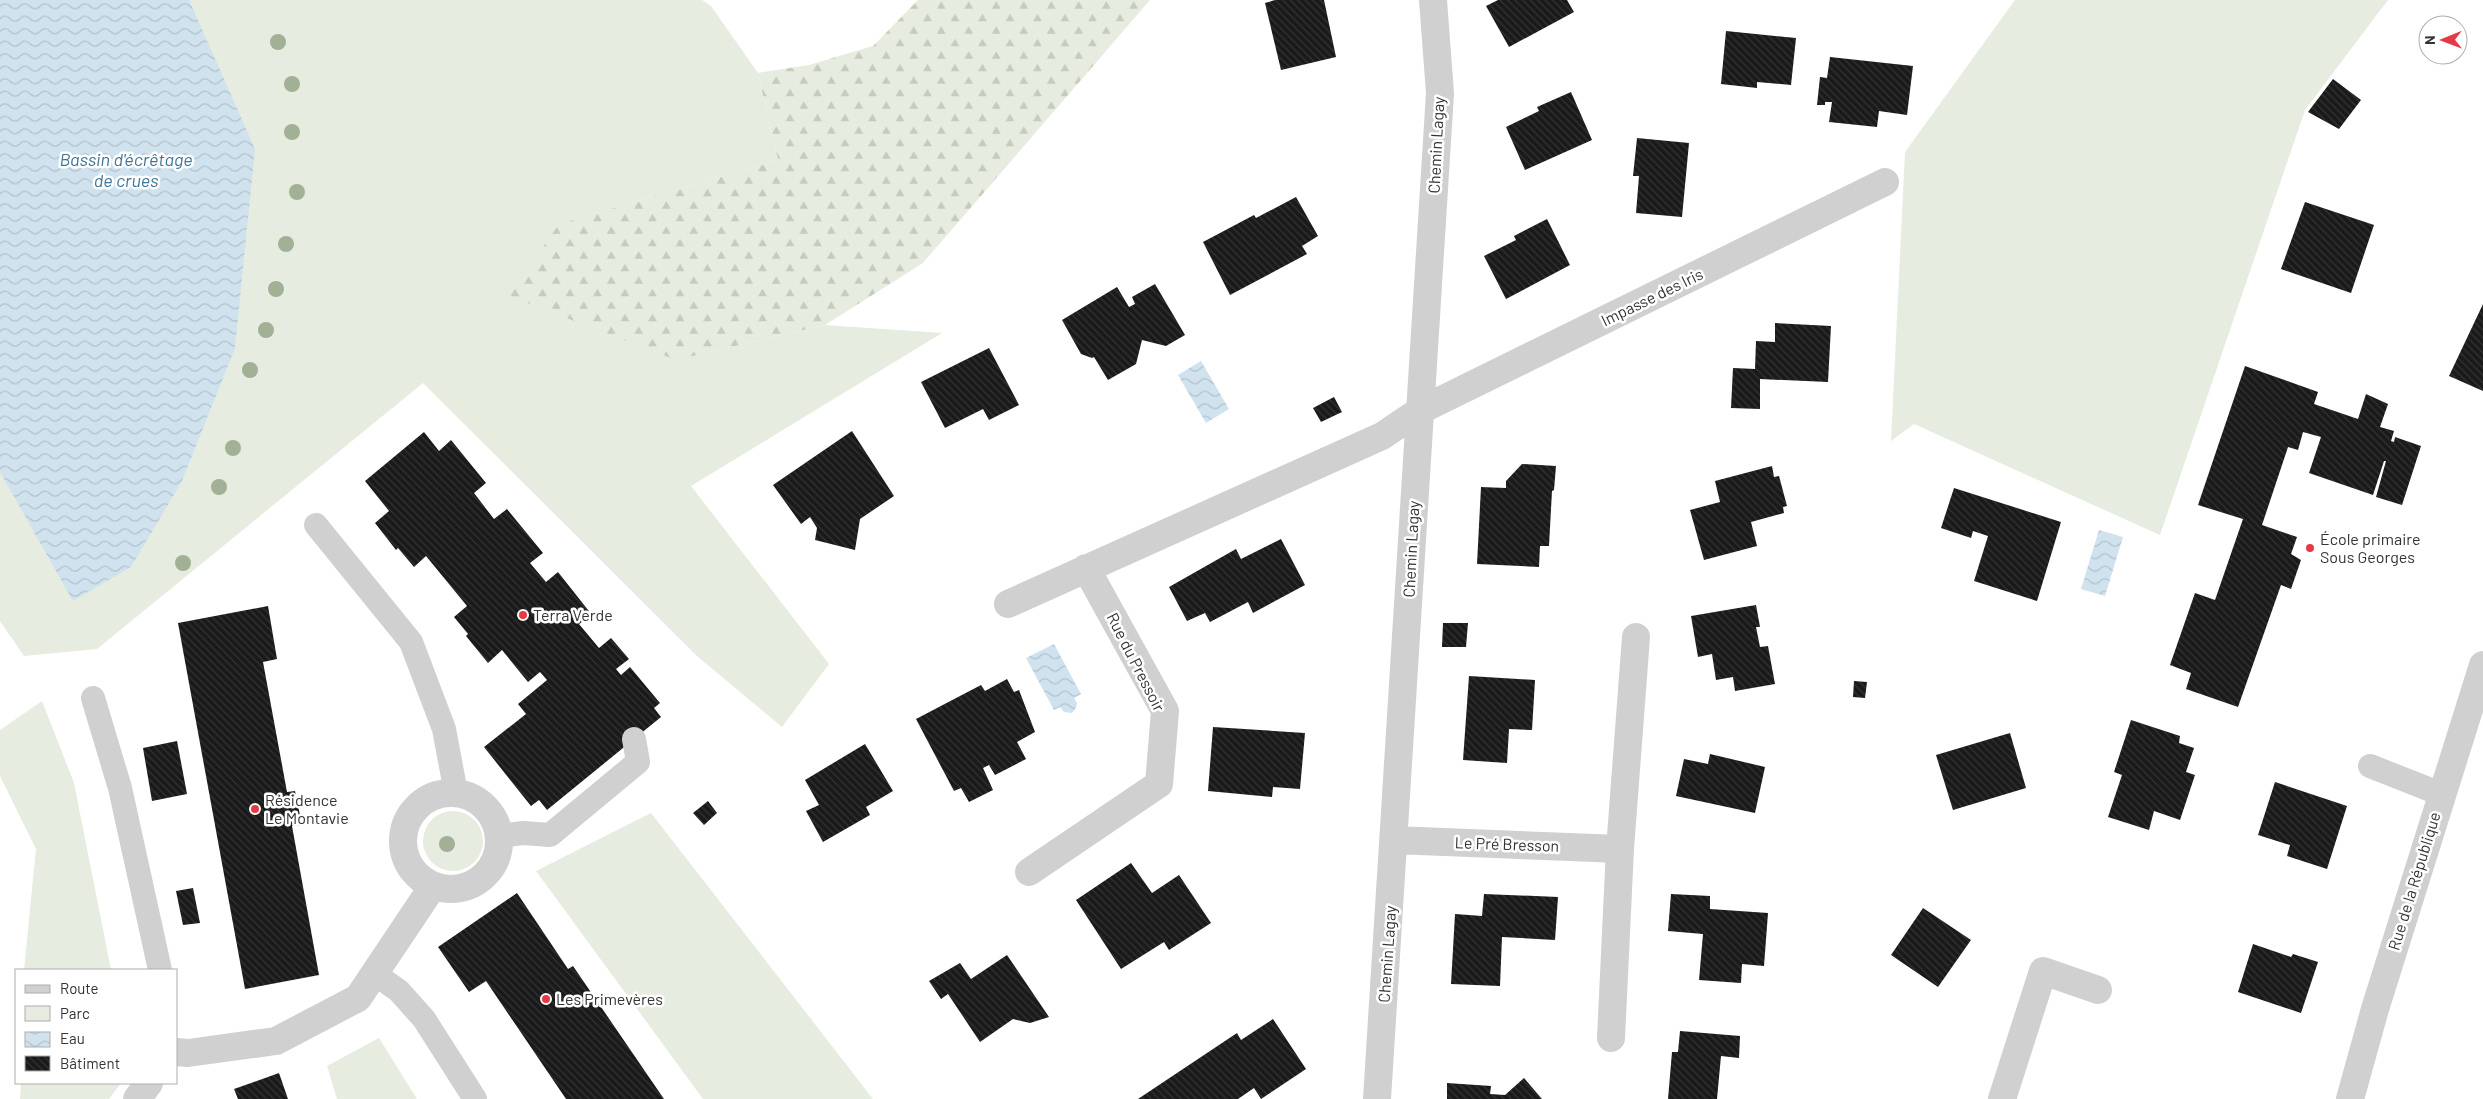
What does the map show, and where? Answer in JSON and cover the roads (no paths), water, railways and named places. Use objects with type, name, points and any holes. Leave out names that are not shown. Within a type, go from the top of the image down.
[{"type":"street","name":"Chemin Lagay","points":[[1377,1099],[1440,93],[1433,0]]},
{"type":"street","name":"Impasse des Iris","points":[[1419,411],[1885,182]]},
{"type":"street","points":[[1008,604],[1382,436],[1419,411]]},
{"type":"street","name":"Rue du Pressoir","points":[[1029,872],[1159,784],[1165,710],[1086,568]]},
{"type":"street","points":[[1611,1038],[1620,849],[1636,637]]},
{"type":"street","name":"Rue de la République","points":[[2350,1099],[2375,1008],[2483,665]]},
{"type":"street","points":[[456,793],[471,797],[485,806],[494,820],[499,836],[498,852],[491,867],[480,879],[465,886],[450,889],[433,886],[420,878],[410,866],[404,852],[403,837],[406,822],[420,804],[440,794],[456,793]]},
{"type":"street","name":"Le Pré Bresson","points":[[1394,840],[1620,849]]},
{"type":"street","points":[[178,1052],[188,1053],[276,1041],[358,998],[433,886]]},
{"type":"street","points":[[2002,1099],[2043,971],[2098,990]]},
{"type":"street","points":[[136,1099],[148,1084]]},
{"type":"lane","points":[[316,525],[411,642],[444,729],[456,793]]},
{"type":"lane","points":[[93,698],[120,788],[160,969]]},
{"type":"lane","points":[[499,836],[523,833],[550,835],[638,762],[634,739]]},
{"type":"lane","points":[[2370,766],[2441,794]]},
{"type":"lane","points":[[375,974],[399,991],[424,1019],[475,1099]]},
{"type":"water","name":"Bassin d'écrêtage de crues","points":[[0,0],[189,0],[255,149],[235,348],[182,481],[131,567],[73,601],[0,472]]},
{"type":"water","points":[[1201,361],[1229,409],[1206,423],[1178,375]]},
{"type":"water","points":[[2099,530],[2123,537],[2105,596],[2081,589]]},
{"type":"water","points":[[1054,644],[1081,694],[1074,698],[1077,703],[1072,713],[1064,712],[1060,707],[1054,710],[1026,658]]},
{"type":"place","name":"École primaire Sous Georges","points":[[2310,548]]},
{"type":"place","name":"Terra Verde","points":[[523,615]]},
{"type":"place","name":"Résidence Le Montavie","points":[[255,809]]},
{"type":"place","name":"Les Primevères","points":[[546,999]]}]
